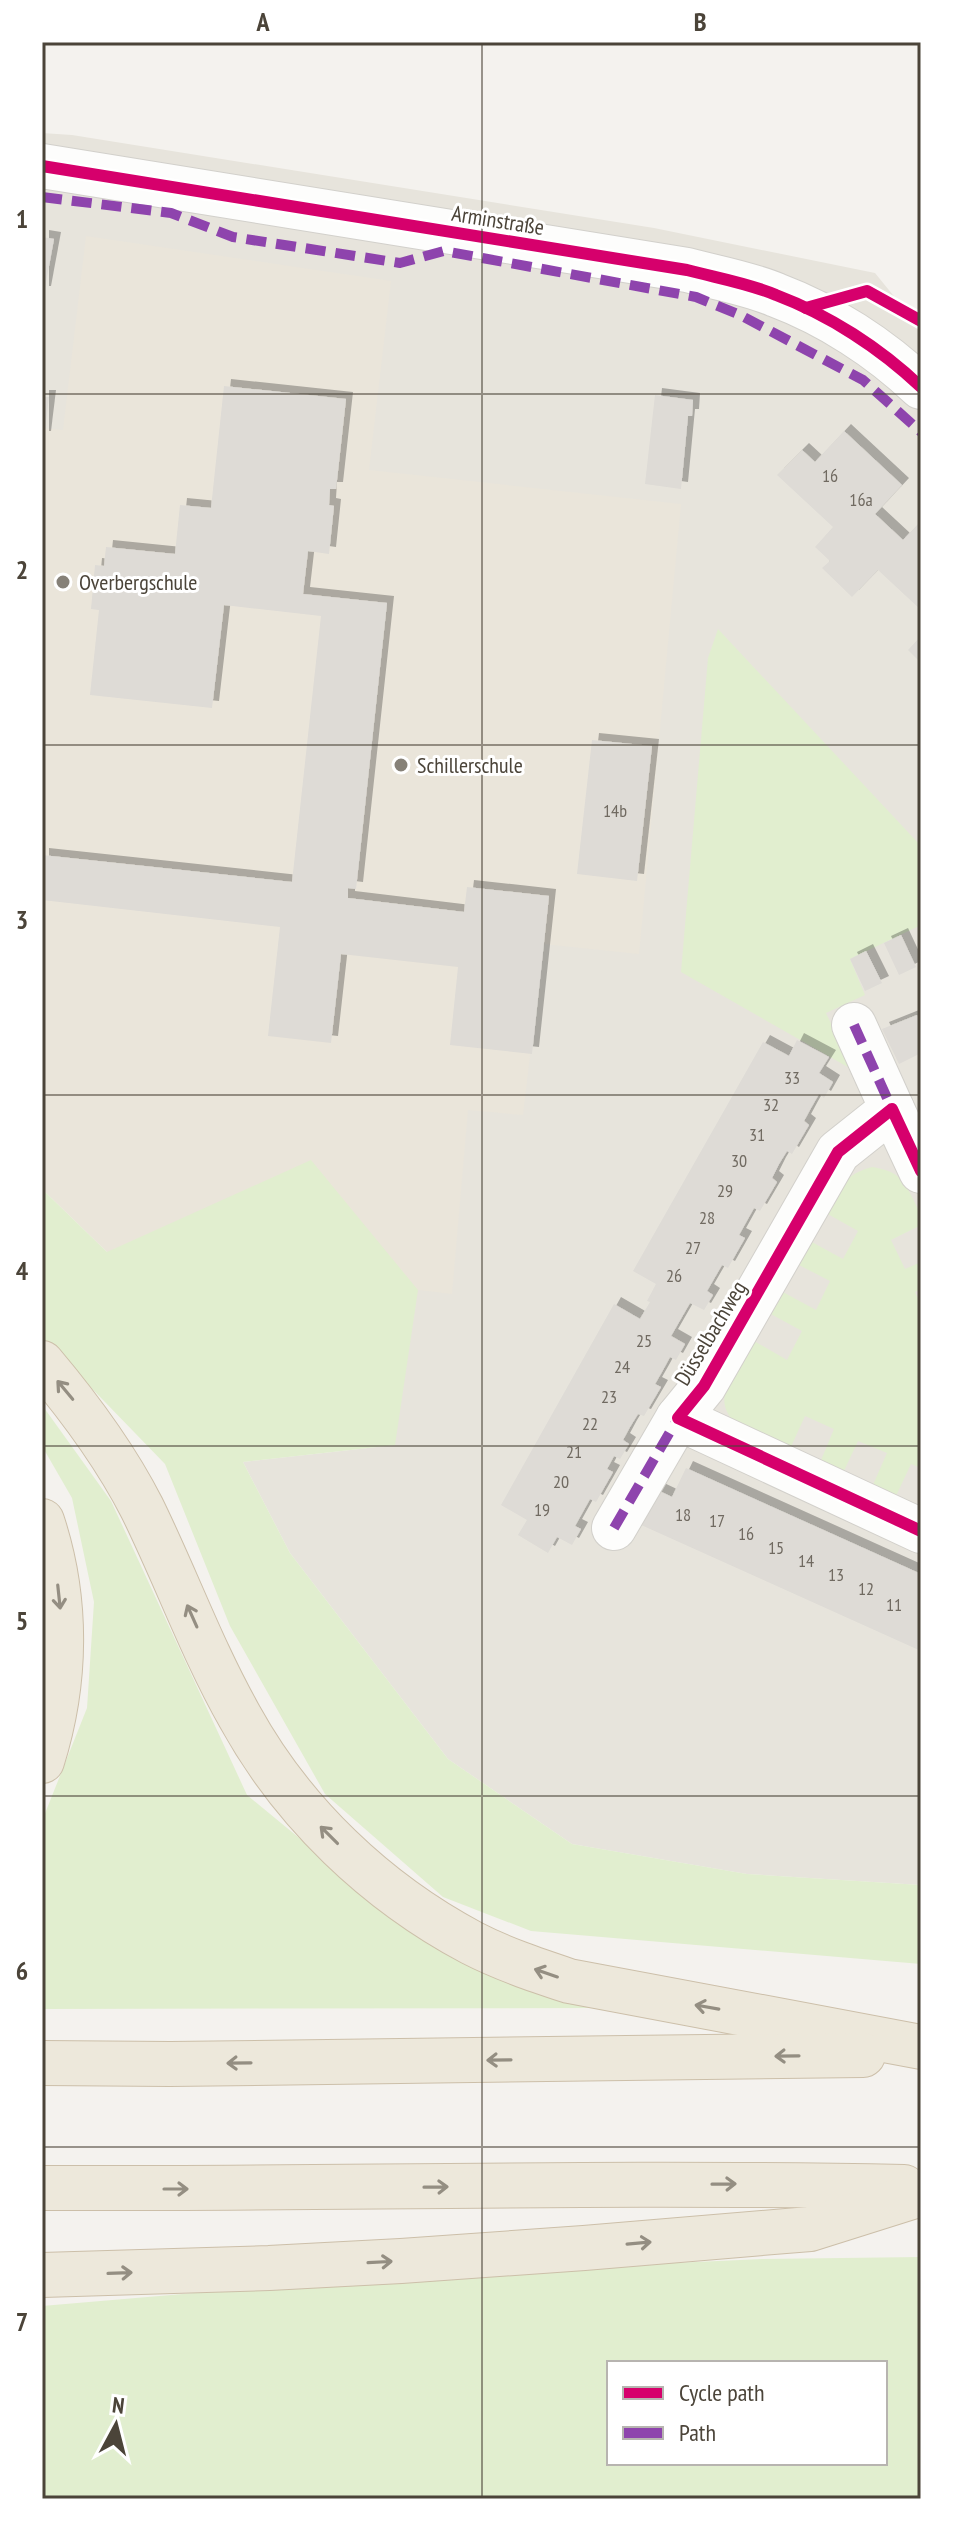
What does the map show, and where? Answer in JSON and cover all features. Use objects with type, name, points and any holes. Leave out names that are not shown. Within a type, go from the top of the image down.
[{"type":"highway","points":[[42,1363],[79,1407],[140,1505],[222,1685],[262,1752],[313,1819],[378,1881],[426,1916],[474,1944],[569,1981],[921,2047]]},
{"type":"highway","points":[[42,1521],[56,1572],[62,1634],[56,1710],[42,1761]]},
{"type":"highway","points":[[42,2063],[921,2054]]},
{"type":"highway","points":[[42,2188],[752,2184],[921,2187]]},
{"type":"highway","points":[[42,2275],[386,2262],[810,2229],[921,2194]]},
{"type":"street","name":"Arminstraße","points":[[42,166],[687,270],[776,294],[806,308],[863,340],[921,387]]},
{"type":"street","points":[[854,1025],[921,1171]]},
{"type":"street","name":"Düsselbachweg","points":[[614,1528],[678,1418],[704,1386],[838,1152],[892,1109]]},
{"type":"street","name":"Düsselbachweg","points":[[678,1418],[921,1531]]},
{"type":"shaded area","points":[[42,133],[72,135],[654,228],[875,273],[921,327],[921,1885],[747,1874],[572,1844],[448,1759],[290,1553],[243,1462],[395,1445],[42,1189]]},
{"type":"shaded area","name":"Schillerschule","points":[[86,236],[391,281],[369,470],[681,504],[639,954],[543,944],[523,1115],[468,1110],[452,1294],[107,1252],[42,1189],[42,428],[63,430]]},
{"type":"green space","points":[[718,629],[921,846],[921,925],[850,959],[865,995],[826,1013],[853,1070],[681,972],[708,658]]},
{"type":"green space","points":[[311,1160],[418,1290],[395,1445],[243,1462],[290,1553],[448,1759],[572,1844],[747,1874],[921,1885],[921,1964],[531,1931],[443,1897],[325,1794],[230,1626],[165,1464],[42,1337],[42,1189],[107,1252]]},
{"type":"green space","points":[[872,1167],[893,1173],[902,1181],[921,1221],[921,1225],[891,1240],[905,1269],[921,1262],[921,1289],[915,1292],[921,1305],[921,1468],[911,1464],[895,1498],[872,1487],[887,1453],[858,1441],[842,1475],[819,1465],[834,1429],[805,1416],[789,1451],[745,1430],[729,1415],[725,1405],[725,1393],[754,1341],[787,1360],[802,1331],[769,1313],[781,1291],[816,1310],[830,1281],[797,1264],[810,1241],[843,1259],[858,1231],[826,1213],[848,1178]]},
{"type":"green space","points":[[42,1405],[111,1501],[247,1795],[355,1884],[485,1968],[593,2008],[42,2009],[42,1821],[87,1708],[94,1602],[72,1498],[42,1446]]},
{"type":"green space","points":[[921,2257],[921,2499],[42,2499],[42,2306],[407,2275],[762,2259]]},
{"type":"building","points":[[42,237],[54,239],[44,293],[42,293]]},
{"type":"building","points":[[224,386],[346,399],[336,489],[330,489],[329,505],[334,506],[329,554],[308,551],[303,594],[387,603],[356,889],[348,888],[348,898],[464,912],[467,887],[549,896],[532,1054],[450,1045],[458,967],[341,954],[331,1043],[268,1036],[280,927],[42,900],[42,855],[292,882],[321,616],[224,605],[212,708],[90,695],[99,610],[91,609],[95,565],[104,566],[106,547],[175,554],[180,505],[211,508]]},
{"type":"building","points":[[655,395],[693,400],[692,416],[688,416],[681,489],[645,484]]},
{"type":"building","points":[[42,397],[49,397],[44,438],[42,438]]},
{"type":"building","points":[[844,431],[902,485],[875,514],[903,540],[921,521],[921,610],[878,570],[852,597],[822,568],[830,561],[815,547],[833,527],[777,475],[802,450],[815,462]]},
{"type":"building","points":[[921,636],[921,663],[908,650]]},
{"type":"building","points":[[592,740],[652,746],[637,881],[577,874]]},
{"type":"building","points":[[901,935],[916,967],[899,975],[884,943]]},
{"type":"building","points":[[866,951],[882,983],[865,991],[850,959]]},
{"type":"building","points":[[917,1015],[921,1022],[921,1053],[899,1064],[882,1029]]},
{"type":"building","points":[[797,1040],[829,1057],[819,1073],[833,1082],[824,1098],[819,1094],[811,1108],[804,1121],[809,1125],[792,1154],[787,1151],[779,1164],[772,1178],[777,1182],[760,1211],[754,1208],[739,1235],[745,1238],[728,1268],[722,1265],[707,1291],[713,1295],[704,1310],[690,1303],[671,1336],[685,1344],[676,1360],[670,1357],[655,1384],[661,1387],[644,1416],[638,1414],[630,1427],[623,1440],[629,1444],[620,1459],[614,1456],[607,1469],[613,1472],[596,1502],[590,1499],[575,1526],[581,1529],[572,1545],[557,1537],[548,1553],[518,1535],[527,1520],[501,1505],[614,1304],[640,1319],[650,1302],[647,1301],[656,1284],[633,1271],[763,1042],[789,1056]]},
{"type":"building","points":[[686,1468],[921,1574],[921,1651],[639,1524],[655,1489],[672,1497]]},
{"type":"marked path","points":[[42,197],[171,213],[233,237],[400,263],[444,251],[696,297],[740,315],[863,380],[921,432]]},
{"type":"marked path","points":[[854,1025],[892,1109]]},
{"type":"marked path","points":[[614,1528],[678,1418]]},
{"type":"cycle path","points":[[42,166],[687,270],[732,281],[796,303],[834,323],[871,346],[921,387]]},
{"type":"cycle path","points":[[806,308],[867,291],[921,321]]},
{"type":"cycle path","points":[[921,1171],[892,1109],[838,1152],[704,1386],[678,1418],[921,1531]]},
{"type":"place","name":"Overbergschule","points":[[63,582]]},
{"type":"place","name":"Schillerschule","points":[[401,765]]}]
